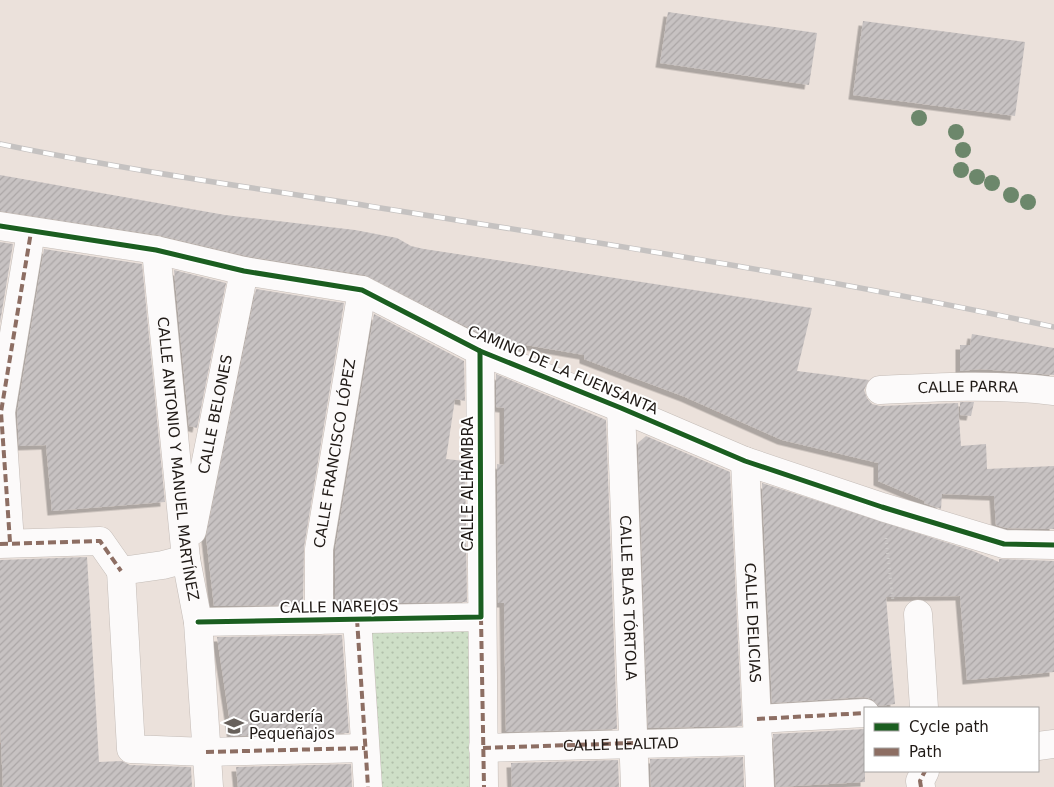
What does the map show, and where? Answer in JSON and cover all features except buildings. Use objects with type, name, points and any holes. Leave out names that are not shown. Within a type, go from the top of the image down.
[{"type":"street","name":"CAMINO DE LA FUENSANTA","points":[[0,226],[156,250],[244,271],[362,290],[480,352],[621,408],[745,461],[882,507],[1004,544],[1054,545]]},
{"type":"street","points":[[31,232],[1,412],[5,543],[100,541],[122,571],[131,749],[206,752],[365,748]]},
{"type":"street","name":"CALLE ANTONIO Y MANUEL MARTÍNEZ","points":[[156,250],[186,559],[198,622],[209,787]]},
{"type":"street","name":"CALLE BELONES","points":[[186,559],[244,271]]},
{"type":"street","name":"CALLE FRANCISCO LÓPEZ","points":[[319,620],[319,549],[362,290]]},
{"type":"street","name":"CALLE ALHAMBRA","points":[[480,352],[484,787]]},
{"type":"street","name":"CALLE PARRA","points":[[880,390],[1006,386],[1054,391]]},
{"type":"street","name":"CALLE BLAS TÓRTOLA","points":[[621,408],[635,787]]},
{"type":"street","name":"CALLE DELICIAS","points":[[745,461],[760,787]]},
{"type":"street","points":[[122,571],[163,565],[186,559]]},
{"type":"street","points":[[918,614],[924,707]]},
{"type":"street","name":"CALLE NAREJOS","points":[[198,622],[481,618]]},
{"type":"street","points":[[356,619],[368,787]]},
{"type":"street","name":"CALLE LEALTAD","points":[[483,748],[633,744],[758,730],[864,713]]},
{"type":"street","points":[[1039,746],[1054,744]]},
{"type":"street","points":[[921,787],[920,780],[924,772]]},
{"type":"path","points":[[882,507],[894,610],[918,614]]},
{"type":"green space","points":[[481,617],[484,787],[368,787],[357,619]]},
{"type":"railway","points":[[0,144],[175,176],[615,245],[791,275],[1054,327]]},
{"type":"marked path","points":[[10,542],[1,412],[31,232]]},
{"type":"marked path","points":[[0,544],[100,541],[121,571]]},
{"type":"marked path","points":[[481,617],[484,787]]},
{"type":"marked path","points":[[357,619],[368,787]]},
{"type":"marked path","points":[[757,719],[864,713]]},
{"type":"marked path","points":[[483,748],[633,743]]},
{"type":"marked path","points":[[206,752],[365,748]]},
{"type":"marked path","points":[[921,787],[920,781],[924,772]]},
{"type":"cycle path","points":[[0,226],[156,250],[244,271],[362,290],[480,351],[745,461],[882,507],[1004,544],[1054,545]]},
{"type":"cycle path","points":[[198,622],[481,617],[480,351]]},
{"type":"place","name":"Guardería Pequeñajos","points":[[234,726]]}]
